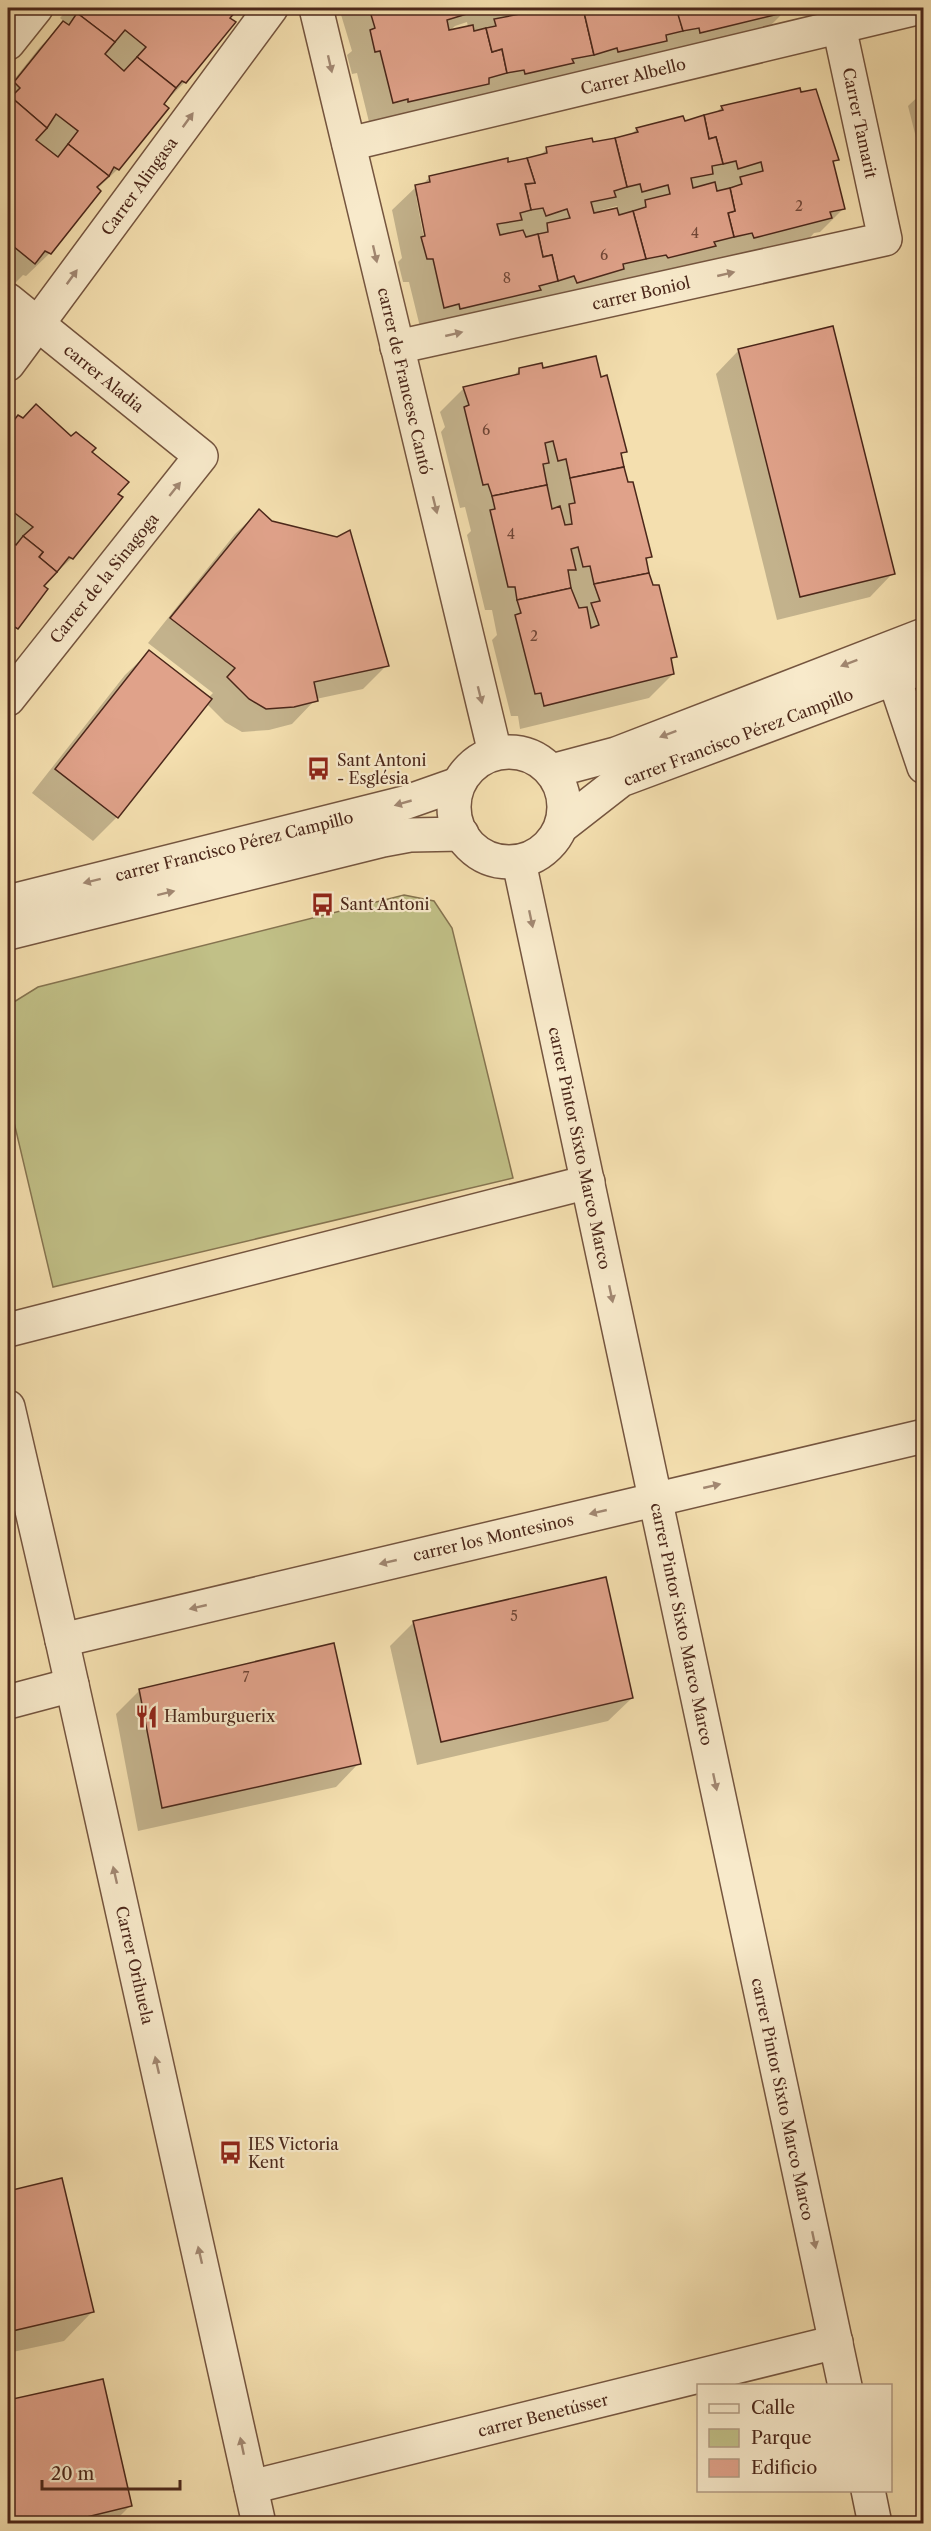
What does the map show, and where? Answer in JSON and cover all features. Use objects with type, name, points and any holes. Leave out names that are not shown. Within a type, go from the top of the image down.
[{"type":"street","points":[[8,43],[36,8]]},
{"type":"street","name":"Carrer Alingasa","points":[[8,364],[271,8]]},
{"type":"street","name":"carrer de Francesc Cantó","points":[[316,8],[495,753]]},
{"type":"street","name":"Carrer Albello","points":[[349,144],[837,17],[917,8]]},
{"type":"street","name":"Carrer Tamarit","points":[[837,17],[885,239]]},
{"type":"street","name":"carrer Boniol","points":[[397,347],[885,239]]},
{"type":"street","name":"carrer Aladia","points":[[8,300],[201,456]]},
{"type":"street","name":"Carrer de la Sinagoga","points":[[8,699],[201,456]]},
{"type":"street","name":"carrer Francisco Pérez Campillo","points":[[562,826],[621,780],[900,665],[924,635]]},
{"type":"street","points":[[900,665],[924,767]]},
{"type":"street","name":"carrer Francisco Pérez Campillo","points":[[552,771],[616,754],[900,665]]},
{"type":"street","points":[[507,752],[530,756],[552,771],[563,789],[565,804],[562,826],[545,850],[519,862],[500,862],[484,856],[466,842],[455,821],[454,802],[458,784],[476,762],[495,753],[507,752]]},
{"type":"street","name":"carrer Francisco Pérez Campillo","points":[[8,902],[404,803],[458,784]]},
{"type":"street","name":"carrer Francisco Pérez Campillo","points":[[8,933],[383,840],[410,835],[462,834]]},
{"type":"street","name":"carrer Pintor Sixto Marco Marco","points":[[519,862],[845,2384]]},
{"type":"street","points":[[8,1330],[588,1182]]},
{"type":"street","name":"Carrer Orihuela","points":[[8,1407],[19,1511],[62,1640],[259,2523]]},
{"type":"street","name":"carrer los Montesinos","points":[[62,1640],[924,1436]]},
{"type":"street","points":[[8,1702],[72,1685]]},
{"type":"street","name":"carrer Benetússer","points":[[251,2487],[836,2342]]},
{"type":"street","points":[[867,2492],[875,2523]]},
{"type":"green space","points":[[404,895],[434,901],[452,928],[513,1178],[53,1287],[8,1097],[9,1005],[38,987]]},
{"type":"building","points":[[81,8],[239,8],[230,18],[236,22],[186,83],[182,81],[176,88],[137,57],[146,47],[125,30],[115,42],[77,13]]},
{"type":"building","points":[[369,8],[468,8],[470,13],[447,20],[449,30],[473,25],[474,31],[486,28],[492,52],[502,49],[507,73],[489,78],[489,84],[408,102],[408,99],[393,103],[380,51],[375,52],[370,30],[375,28]]},
{"type":"building","points":[[518,8],[583,8],[594,55],[572,59],[574,63],[525,74],[524,70],[507,73],[502,49],[492,52],[486,28],[496,26],[494,19],[520,14]]},
{"type":"building","points":[[583,8],[677,8],[683,31],[666,35],[667,41],[618,52],[617,48],[594,55]]},
{"type":"building","points":[[676,8],[781,8],[783,13],[700,33],[699,28],[683,31]]},
{"type":"building","points":[[77,13],[115,42],[105,54],[124,71],[137,57],[176,88],[164,104],[169,108],[119,170],[114,167],[109,176],[68,144],[78,131],[56,114],[47,128],[11,97],[20,88],[14,82],[63,21],[69,25]]},
{"type":"building","points":[[800,88],[801,92],[816,89],[839,160],[833,161],[845,209],[830,212],[832,218],[754,238],[752,233],[734,237],[728,213],[735,211],[730,188],[742,184],[740,177],[763,171],[761,162],[738,169],[736,161],[723,164],[716,137],[709,139],[704,115],[723,110],[721,106]]},
{"type":"building","points":[[11,97],[47,128],[36,140],[58,157],[68,144],[109,176],[97,187],[101,191],[51,254],[45,251],[35,264],[8,242],[8,101]]},
{"type":"building","points":[[704,115],[709,139],[716,137],[723,164],[712,166],[713,174],[691,178],[693,188],[715,182],[717,191],[730,188],[735,211],[728,213],[734,237],[714,242],[716,246],[668,258],[666,255],[646,259],[633,211],[646,207],[645,200],[670,194],[668,185],[642,192],[640,184],[627,187],[615,138],[638,132],[636,128],[683,116],[685,121]]},
{"type":"building","points":[[592,138],[593,142],[615,138],[627,187],[614,191],[616,197],[591,202],[594,213],[617,208],[619,215],[633,211],[646,259],[623,264],[624,269],[577,283],[574,276],[558,281],[552,255],[543,257],[538,234],[548,232],[547,223],[570,218],[567,209],[546,216],[543,208],[531,210],[525,184],[535,183],[527,158],[547,153],[546,147]]},
{"type":"building","points":[[508,158],[508,162],[527,158],[535,183],[525,184],[531,210],[520,213],[522,220],[497,224],[500,235],[523,230],[526,237],[538,234],[543,257],[552,255],[558,281],[539,286],[541,290],[460,309],[459,304],[444,308],[433,259],[427,259],[421,237],[425,236],[415,185],[430,182],[429,176]]},
{"type":"building","points":[[833,326],[895,574],[800,597],[738,349]]},
{"type":"building","points":[[596,356],[601,377],[607,375],[627,452],[621,453],[624,467],[570,478],[566,459],[558,461],[553,441],[545,443],[549,463],[543,464],[547,485],[492,496],[488,484],[483,485],[464,407],[469,405],[463,387],[519,374],[519,368],[542,363],[543,368]]},
{"type":"building","points":[[36,404],[71,436],[76,432],[96,448],[92,452],[129,482],[118,494],[123,497],[73,559],[69,557],[57,572],[39,557],[43,552],[23,536],[33,527],[12,511],[8,516],[8,428],[18,415],[23,418]]},
{"type":"building","points":[[624,467],[628,482],[633,482],[652,557],[646,558],[649,573],[594,584],[590,566],[583,567],[578,547],[571,549],[576,570],[568,570],[571,588],[517,600],[515,587],[508,587],[490,510],[495,509],[492,496],[547,485],[552,509],[560,506],[565,525],[572,524],[569,504],[575,503],[570,478]]},
{"type":"building","points":[[259,509],[272,521],[337,537],[350,530],[389,666],[314,682],[318,701],[294,707],[266,709],[249,699],[227,677],[235,668],[170,618]]},
{"type":"building","points":[[23,536],[43,552],[39,557],[57,572],[44,586],[48,589],[18,629],[13,626],[8,633],[8,539],[16,545]]},
{"type":"building","points":[[649,573],[653,585],[659,585],[677,657],[671,658],[674,674],[544,706],[541,693],[535,694],[515,615],[521,613],[517,600],[571,588],[579,608],[587,607],[591,628],[599,625],[591,603],[600,601],[594,584]]},
{"type":"building","points":[[149,650],[212,699],[118,818],[55,769]]},
{"type":"building","points":[[606,1577],[633,1698],[441,1742],[413,1621]]},
{"type":"building","points":[[334,1643],[361,1764],[162,1808],[139,1689]]},
{"type":"building","points":[[62,2178],[94,2312],[8,2332],[8,2191]]},
{"type":"building","points":[[103,2379],[132,2506],[58,2524],[8,2524],[8,2400]]},
{"type":"place","name":"Sant Antoni - Església","points":[[319,769]]},
{"type":"place","name":"Sant Antoni","points":[[322,904]]},
{"type":"place","name":"Hamburguerix","points":[[146,1716]]},
{"type":"place","name":"IES Victoria Kent","points":[[230,2153]]}]
